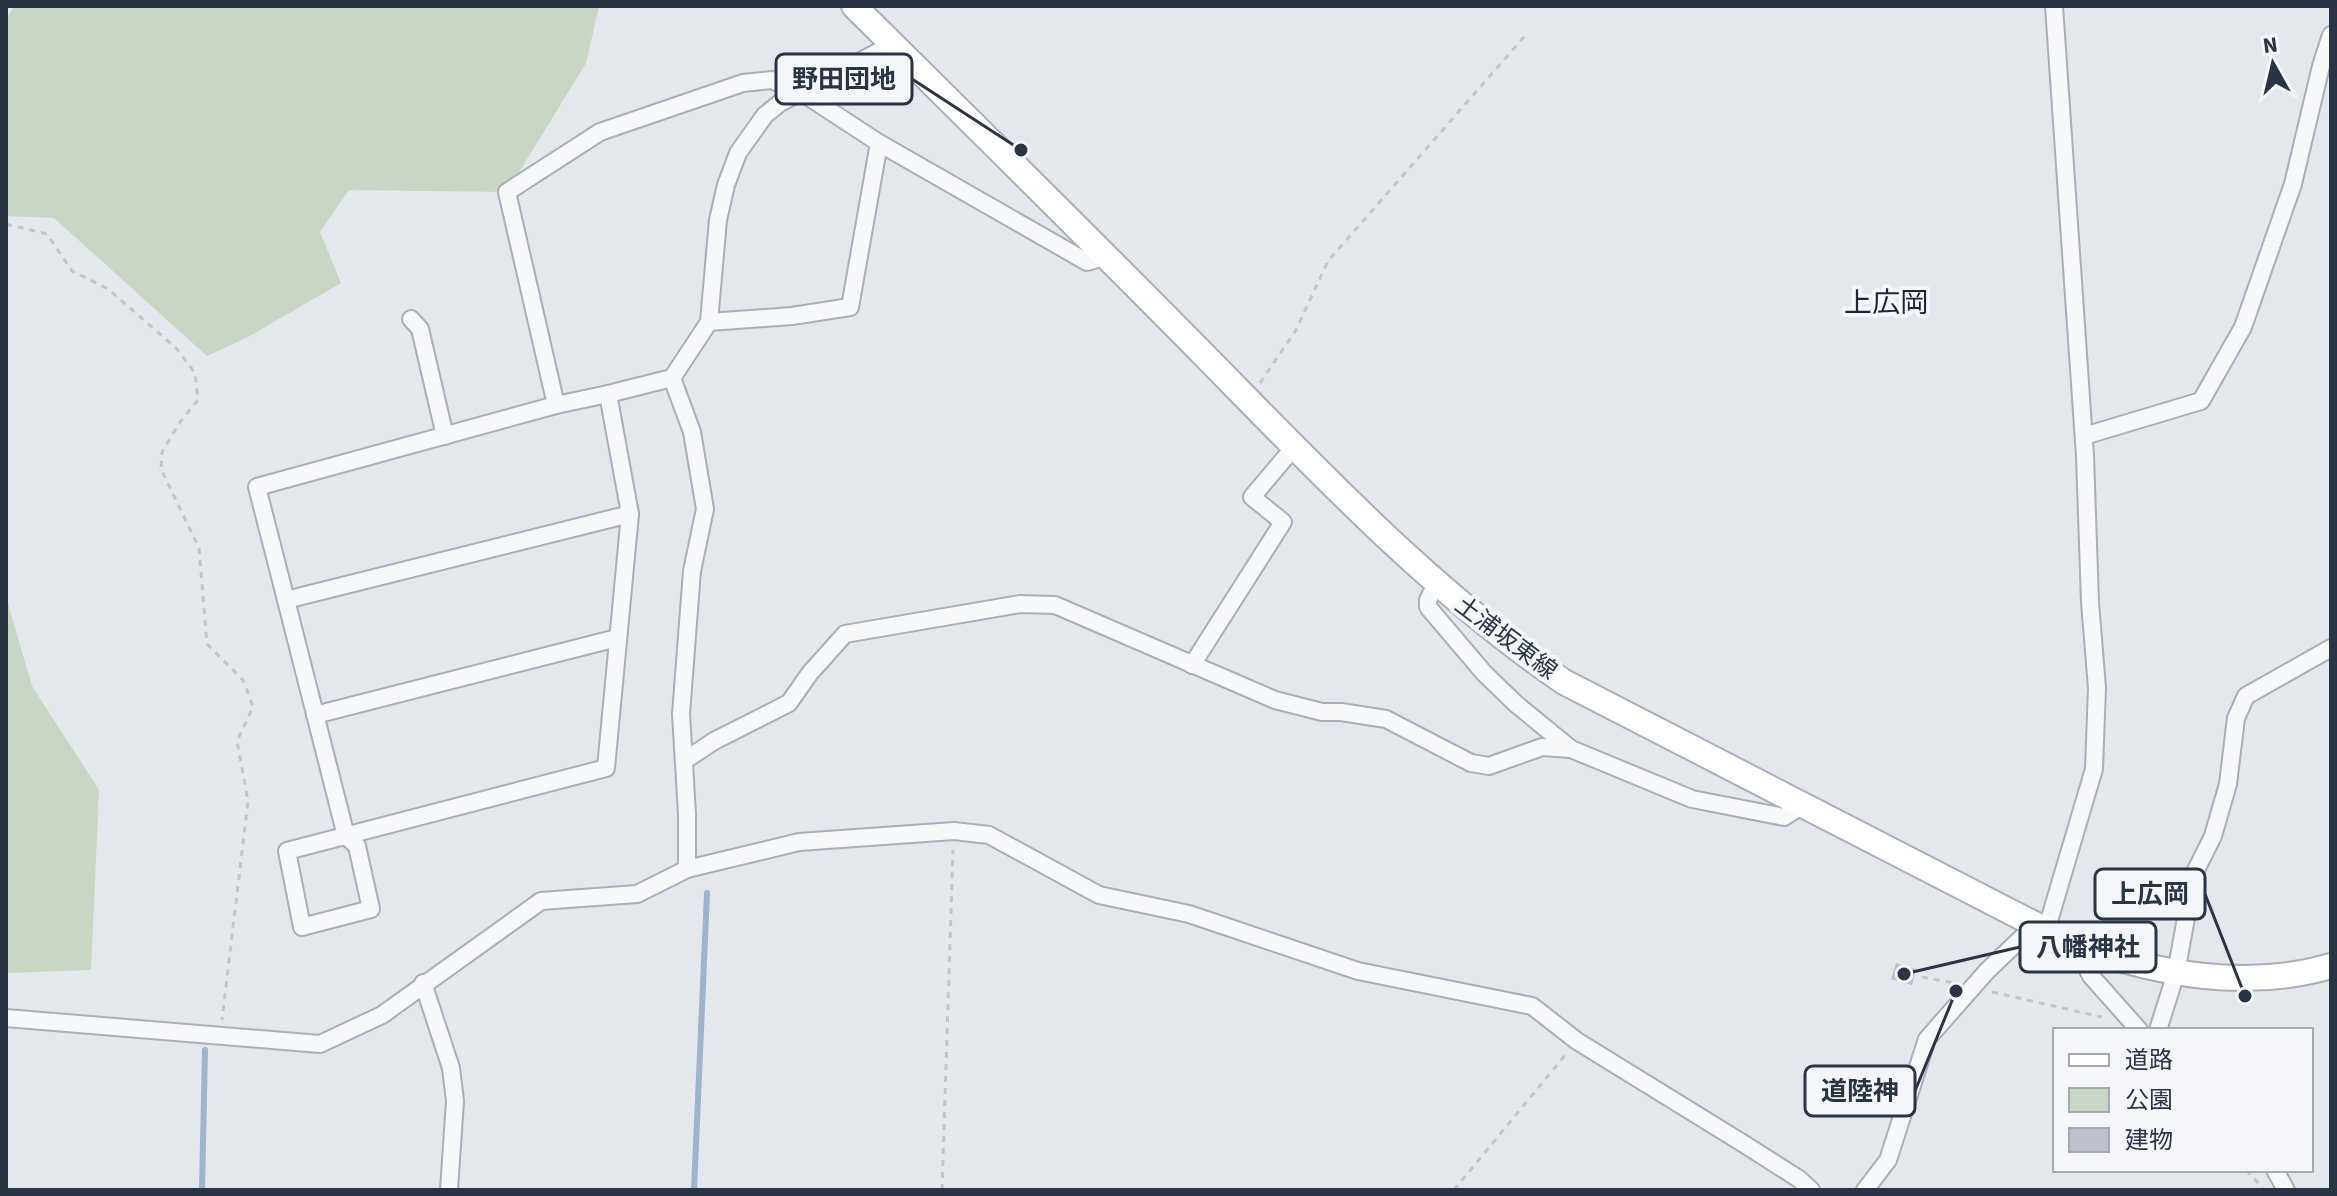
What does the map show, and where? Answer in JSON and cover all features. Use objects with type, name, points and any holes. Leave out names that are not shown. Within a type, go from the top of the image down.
[{"type":"main road","name":"土浦坂東線","points":[[854,6],[1436,584],[1511,645],[1564,682],[2075,945],[2121,961],[2176,973],[2257,979],[2307,973],[2331,966]]},
{"type":"street","points":[[1865,1190],[1888,1160],[1927,1039],[1973,987],[2041,928],[2094,769],[2097,688],[2090,602],[2084,436],[2054,6]]},
{"type":"street","points":[[2084,436],[2201,401],[2243,327],[2293,184],[2331,35]]},
{"type":"street","points":[[608,394],[630,514],[606,768],[346,836],[287,851],[302,927],[371,909],[357,846],[346,836],[257,487],[556,405],[672,378],[709,322],[718,220],[738,153],[765,115],[801,92],[893,44]]},
{"type":"street","points":[[556,405],[507,192],[600,132],[743,83],[772,80],[801,92],[879,143],[1087,262],[1107,256]]},
{"type":"street","points":[[709,322],[792,316],[850,307],[879,143]]},
{"type":"street","points":[[411,319],[420,329],[445,436]]},
{"type":"street","points":[[672,378],[692,432],[705,509],[692,571],[681,714],[687,869]]},
{"type":"street","points":[[1192,665],[1283,522],[1252,497],[1295,446]]},
{"type":"street","points":[[286,600],[630,514]]},
{"type":"street","points":[[1436,584],[1428,607],[1484,673],[1571,749],[1692,799],[1784,817],[1804,804]]},
{"type":"street","points":[[684,761],[714,741],[789,703],[810,673],[845,634],[1020,604],[1043,603],[1055,605],[1297,707],[1386,719],[1471,763],[1480,765],[1505,761],[1542,747],[1571,749]]},
{"type":"street","points":[[315,715],[617,638]]},
{"type":"street","points":[[2159,1028],[2176,973],[2194,874],[2213,836],[2228,784],[2236,718],[2246,696],[2331,648]]},
{"type":"street","points":[[6,1018],[320,1044],[382,1015],[541,901],[637,894],[687,869],[799,842],[954,831],[989,835],[1099,895],[1189,914],[1358,971],[1532,1006],[1577,1041],[1777,1165],[1811,1190]]},
{"type":"street","points":[[2075,945],[2091,976],[2136,1027]]},
{"type":"street","points":[[423,983],[451,1068],[455,1101],[449,1190]]},
{"type":"street","points":[[2276,1172],[2286,1190]]},
{"type":"path","points":[[1249,400],[1296,330],[1328,261],[1524,37]]},
{"type":"path","points":[[6,224],[47,234],[72,271],[108,289],[176,348],[195,373],[198,400],[162,452],[161,469],[199,548],[207,644],[243,680],[253,707],[237,741],[248,801],[220,1036]]},
{"type":"path","points":[[942,1190],[954,831]]},
{"type":"path","points":[[1922,977],[2136,1027]]},
{"type":"path","points":[[1454,1190],[1577,1041]]},
{"type":"path","points":[[2248,1172],[2266,1190]]},
{"type":"green space","points":[[14,6],[599,6],[586,63],[507,192],[349,190],[320,232],[341,283],[248,337],[207,356],[54,218],[6,216],[6,20]]},
{"type":"green space","points":[[6,597],[32,686],[99,790],[91,970],[6,973]]},
{"type":"building","points":[[1896,963],[1916,969],[1912,985],[1891,979]]},
{"type":"waterway","points":[[694,1190],[707,893]]},
{"type":"waterway","points":[[202,1190],[205,1050]]},
{"type":"place","name":"野田団地","points":[[1021,150]]},
{"type":"place","name":"八幡神社","points":[[1904,974]]},
{"type":"place","name":"道陸神","points":[[1956,991]]},
{"type":"place","name":"上広岡","points":[[2245,996]]},
{"type":"district","name":"上広岡","points":[[1886,303]]}]
